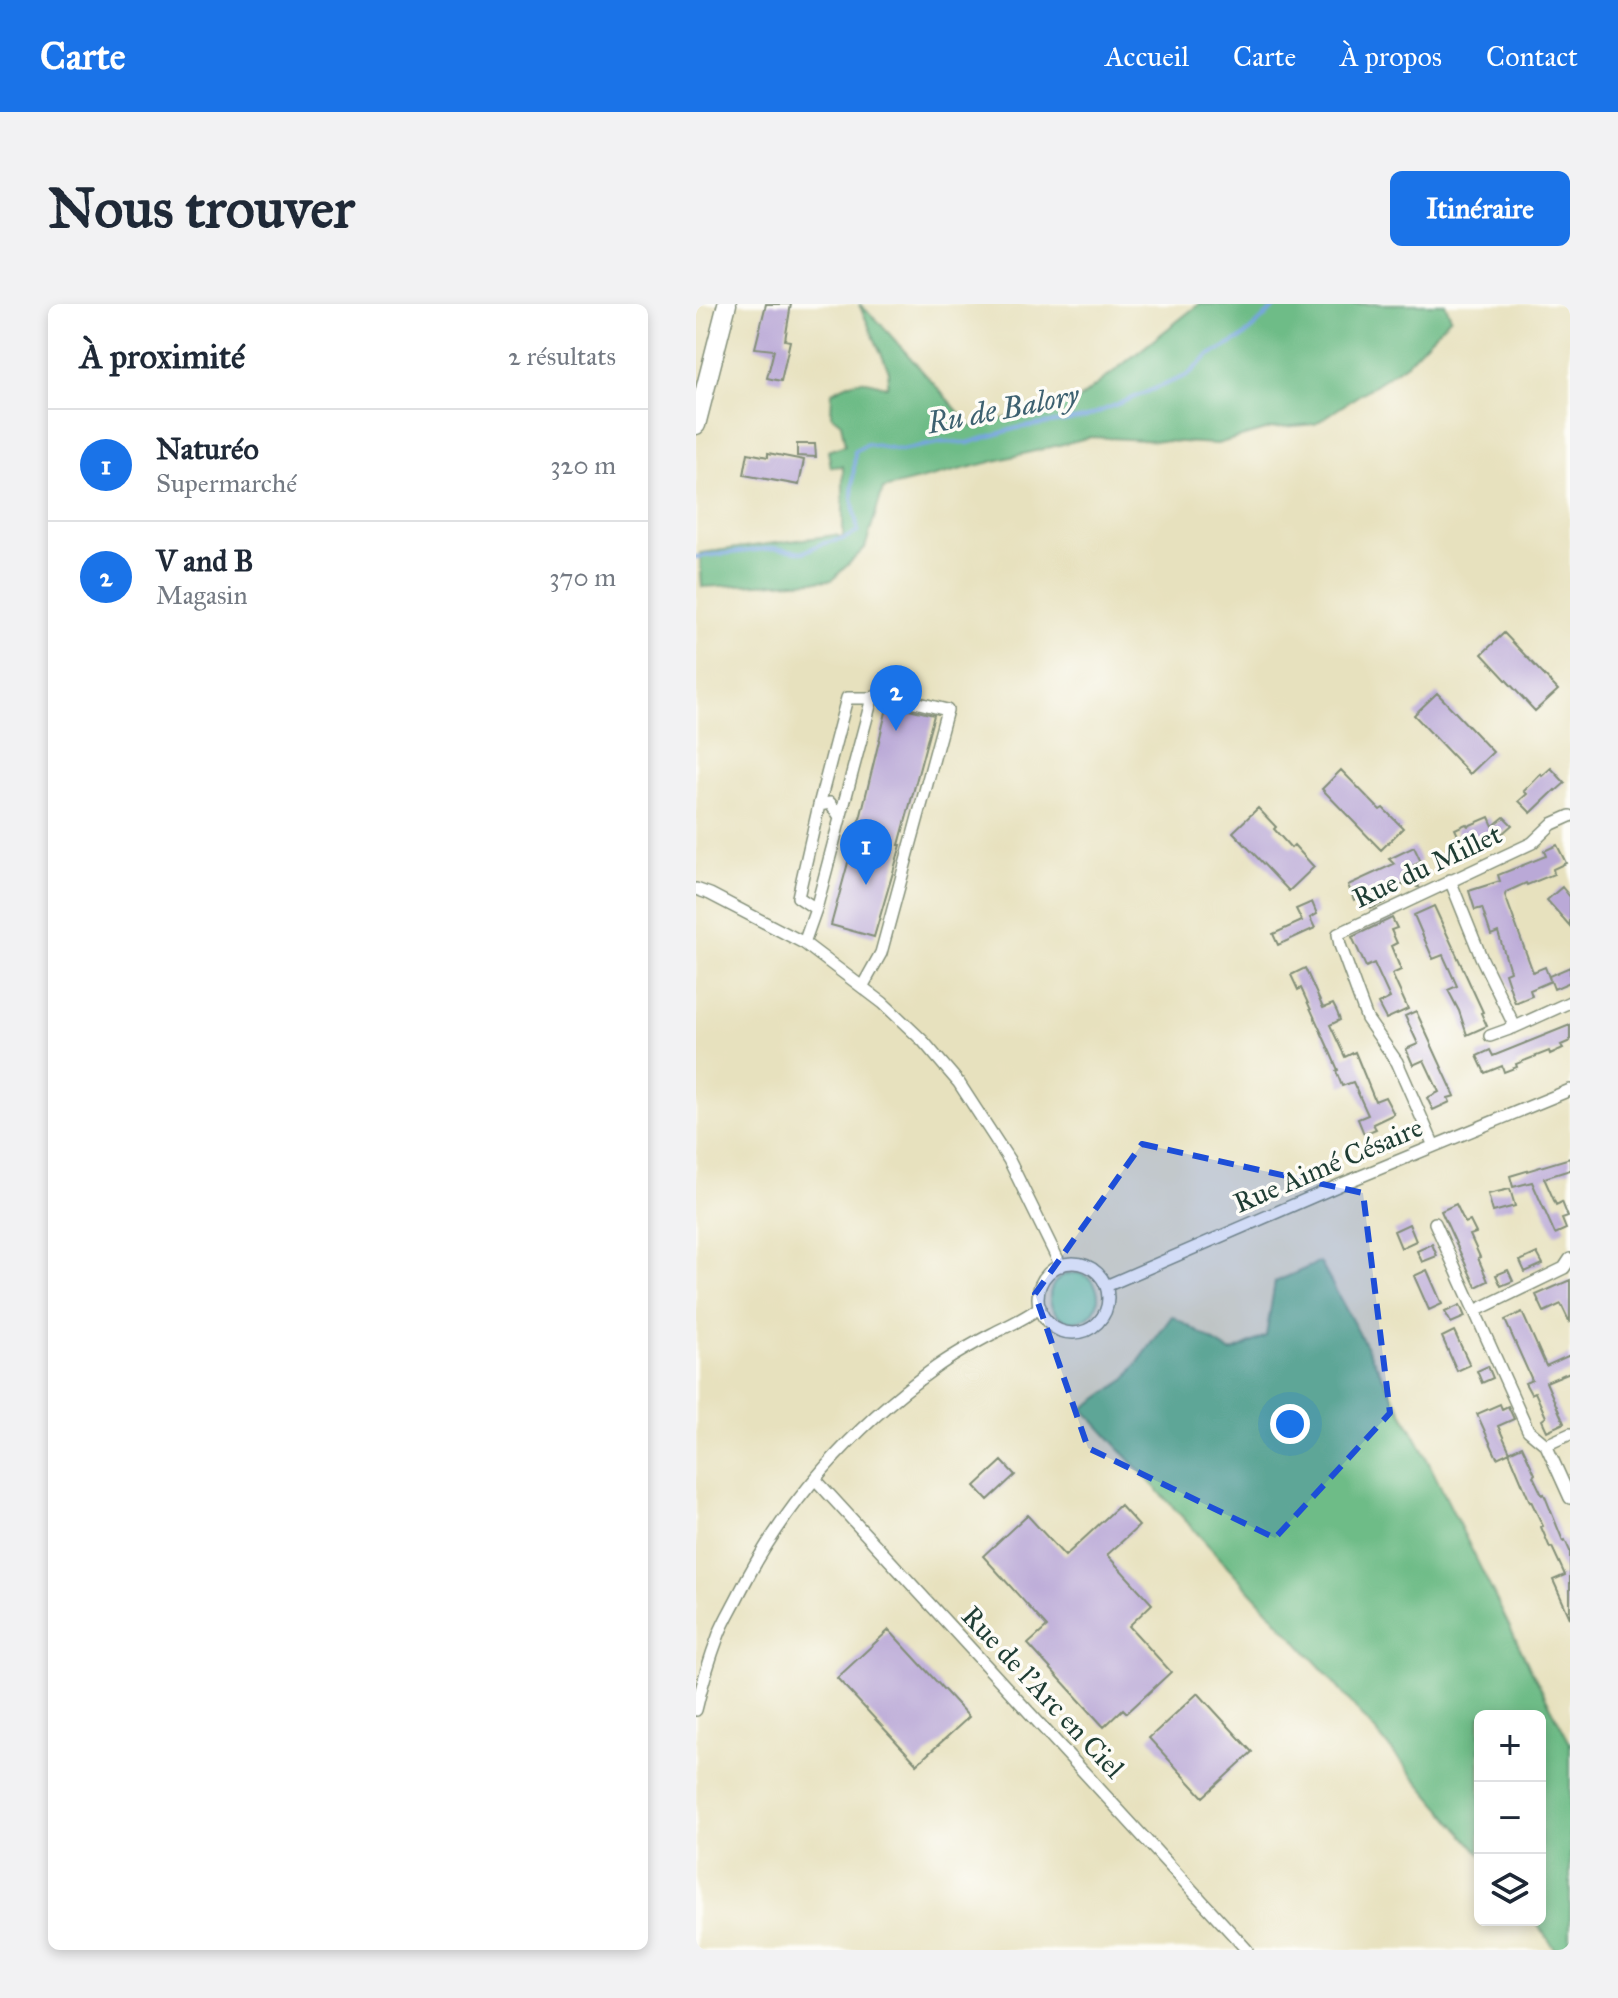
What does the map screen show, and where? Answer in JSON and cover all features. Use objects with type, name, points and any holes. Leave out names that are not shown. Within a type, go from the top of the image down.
[{"type":"main road","points":[[696,425],[727,304]]},
{"type":"street","points":[[816,909],[798,897],[847,698],[872,698],[879,693],[947,710],[881,953],[862,987]]},
{"type":"street","points":[[804,943],[816,909],[872,698]]},
{"type":"street","points":[[819,805],[830,803],[840,818]]},
{"type":"street","name":"Rue du Millet","points":[[1434,1146],[1397,1062],[1367,1019],[1338,934],[1532,843],[1552,824],[1570,817]]},
{"type":"street","points":[[1450,880],[1481,957],[1515,1027]]},
{"type":"street","points":[[696,889],[804,943],[883,1003],[923,1041],[959,1083],[1009,1160],[1061,1266]]},
{"type":"street","points":[[1490,1036],[1570,1002]]},
{"type":"street","name":"Rue Aimé Césaire","points":[[1106,1286],[1570,1090]]},
{"type":"street","points":[[1435,1223],[1528,1430],[1546,1445],[1570,1498]]},
{"type":"street","points":[[1475,1311],[1564,1268],[1570,1259]]},
{"type":"street","points":[[1077,1263],[1087,1266],[1097,1272],[1106,1286],[1107,1308],[1094,1327],[1084,1332],[1062,1331],[1044,1317],[1040,1307],[1041,1285],[1061,1266],[1077,1263]]},
{"type":"street","points":[[696,1710],[720,1632],[755,1562],[780,1523],[816,1480],[858,1431],[911,1385],[950,1357],[1028,1317],[1040,1307]]},
{"type":"street","points":[[1546,1445],[1570,1434]]},
{"type":"street","name":"Rue de l'Arc en Ciel","points":[[816,1480],[1247,1950]]},
{"type":"highlighted area","points":[[1142,1144],[1363,1193],[1390,1413],[1275,1538],[1088,1448],[1035,1294]]},
{"type":"green space","points":[[859,304],[877,320],[972,427],[1079,399],[1199,304],[1445,304],[1451,317],[1406,364],[1315,424],[1272,428],[1217,444],[1091,437],[883,489],[865,548],[832,580],[702,587],[700,553],[835,535],[843,538],[843,466],[831,467],[828,451],[845,445],[841,423],[831,415],[832,392],[859,381],[887,387],[889,371]]},
{"type":"green space","points":[[1320,1262],[1419,1443],[1570,1743],[1570,1950],[1556,1950],[1538,1926],[1546,1926],[1546,1710],[1474,1710],[1474,1847],[1323,1670],[1083,1409],[1126,1379],[1172,1316],[1231,1352],[1266,1336],[1275,1282]]},
{"type":"green space","points":[[1074,1273],[1091,1280],[1098,1297],[1091,1314],[1074,1321],[1057,1314],[1050,1297],[1057,1280]]},
{"type":"building","points":[[766,304],[791,304],[785,340],[790,341],[781,381],[767,378],[774,350],[755,348]]},
{"type":"building","points":[[797,444],[815,444],[816,457],[797,456]]},
{"type":"building","points":[[748,453],[768,457],[768,453],[804,460],[799,485],[744,475]]},
{"type":"building","points":[[1504,633],[1558,690],[1535,711],[1482,654]]},
{"type":"building","points":[[1437,693],[1493,752],[1470,774],[1414,715]]},
{"type":"building","points":[[888,704],[934,715],[874,937],[831,925]]},
{"type":"building","points":[[1551,768],[1565,783],[1531,813],[1519,801],[1527,794],[1524,791]]},
{"type":"building","points":[[1341,770],[1380,810],[1383,808],[1403,828],[1381,850],[1322,789]]},
{"type":"building","points":[[1258,808],[1291,848],[1294,845],[1314,867],[1289,891],[1233,832]]},
{"type":"building","points":[[1489,817],[1493,826],[1504,817],[1512,825],[1476,846],[1475,843],[1464,848],[1455,829]]},
{"type":"building","points":[[1557,845],[1566,863],[1553,869],[1554,874],[1526,883],[1505,895],[1533,972],[1545,967],[1550,980],[1549,976],[1570,967],[1570,982],[1554,989],[1551,981],[1530,990],[1532,996],[1515,1003],[1505,973],[1510,971],[1498,932],[1491,935],[1482,908],[1475,910],[1469,891],[1500,881],[1498,875],[1546,856],[1544,851]]},
{"type":"building","points":[[1414,847],[1421,862],[1410,867],[1419,887],[1411,881],[1382,894],[1385,902],[1371,909],[1365,895],[1354,900],[1348,885],[1394,864],[1389,859]]},
{"type":"building","points":[[1562,887],[1570,897],[1570,926],[1547,900]]},
{"type":"building","points":[[1312,902],[1317,914],[1310,918],[1315,928],[1278,945],[1273,934],[1302,921],[1296,909]]},
{"type":"building","points":[[1434,906],[1487,1026],[1467,1035],[1448,990],[1457,986],[1443,955],[1433,959],[1414,915]]},
{"type":"building","points":[[1392,918],[1397,928],[1391,930],[1397,943],[1391,946],[1401,970],[1392,974],[1408,1009],[1386,1019],[1378,1004],[1390,998],[1374,963],[1366,967],[1352,937]]},
{"type":"building","points":[[1305,968],[1323,1008],[1333,1004],[1337,1012],[1340,1020],[1330,1025],[1345,1057],[1355,1052],[1375,1101],[1385,1097],[1394,1114],[1373,1124],[1376,1129],[1364,1134],[1358,1119],[1368,1115],[1353,1082],[1342,1086],[1338,1070],[1301,988],[1298,990],[1291,975]]},
{"type":"building","points":[[1416,1011],[1455,1096],[1433,1110],[1427,1098],[1439,1092],[1424,1060],[1413,1065],[1406,1049],[1418,1044],[1405,1016]]},
{"type":"building","points":[[1570,1025],[1570,1041],[1561,1045],[1563,1048],[1516,1064],[1517,1067],[1504,1072],[1502,1066],[1485,1073],[1477,1056],[1490,1050],[1493,1056]]},
{"type":"building","points":[[1570,1158],[1570,1170],[1544,1178],[1556,1205],[1562,1202],[1568,1217],[1562,1219],[1566,1229],[1555,1234],[1532,1182],[1513,1187],[1510,1176]]},
{"type":"building","points":[[1510,1189],[1515,1206],[1493,1212],[1488,1194]]},
{"type":"building","points":[[1456,1204],[1465,1223],[1470,1221],[1476,1233],[1470,1235],[1488,1281],[1476,1287],[1441,1211]]},
{"type":"building","points":[[1409,1224],[1416,1241],[1401,1248],[1394,1231]]},
{"type":"building","points":[[1432,1244],[1437,1256],[1422,1262],[1417,1251]]},
{"type":"building","points":[[1537,1253],[1543,1264],[1525,1272],[1520,1261]]},
{"type":"building","points":[[1427,1270],[1442,1304],[1429,1310],[1414,1276]]},
{"type":"building","points":[[1508,1270],[1513,1281],[1501,1286],[1496,1275]]},
{"type":"building","points":[[1570,1280],[1570,1323],[1561,1304],[1544,1312],[1536,1295]]},
{"type":"building","points":[[1460,1305],[1465,1317],[1451,1323],[1445,1312]]},
{"type":"building","points":[[1522,1312],[1546,1366],[1570,1355],[1570,1372],[1546,1382],[1564,1423],[1547,1431],[1542,1420],[1546,1417],[1535,1392],[1531,1394],[1525,1383],[1532,1380],[1505,1320]]},
{"type":"building","points":[[1454,1331],[1470,1365],[1457,1371],[1442,1337]]},
{"type":"building","points":[[1488,1366],[1493,1378],[1482,1383],[1477,1371]]},
{"type":"building","points":[[1500,1404],[1502,1409],[1508,1406],[1514,1419],[1498,1426],[1510,1452],[1497,1458],[1477,1414]]},
{"type":"building","points":[[1522,1446],[1535,1474],[1533,1476],[1570,1551],[1570,1618],[1553,1580],[1565,1575],[1550,1548],[1509,1452]]},
{"type":"building","points":[[1002,1461],[1015,1475],[988,1500],[975,1486]]},
{"type":"building","points":[[1120,1505],[1139,1526],[1107,1555],[1152,1604],[1129,1626],[1171,1672],[1127,1713],[1123,1709],[1104,1727],[1028,1644],[1047,1627],[983,1556],[1027,1515],[1065,1556]]},
{"type":"building","points":[[889,1630],[969,1717],[917,1764],[837,1678]]},
{"type":"building","points":[[1198,1693],[1252,1752],[1203,1797],[1149,1738]]},
{"type":"waterway","name":"Ru de Balory","points":[[696,557],[774,548],[804,552],[843,539],[858,532],[852,497],[855,451],[867,444],[901,450],[944,442],[968,443],[1017,428],[1084,418],[1188,375],[1208,356],[1242,338],[1281,304]]},
{"type":"place","name":"V and B","points":[[896,731]]},
{"type":"place","name":"Naturéo","points":[[866,885]]}]
